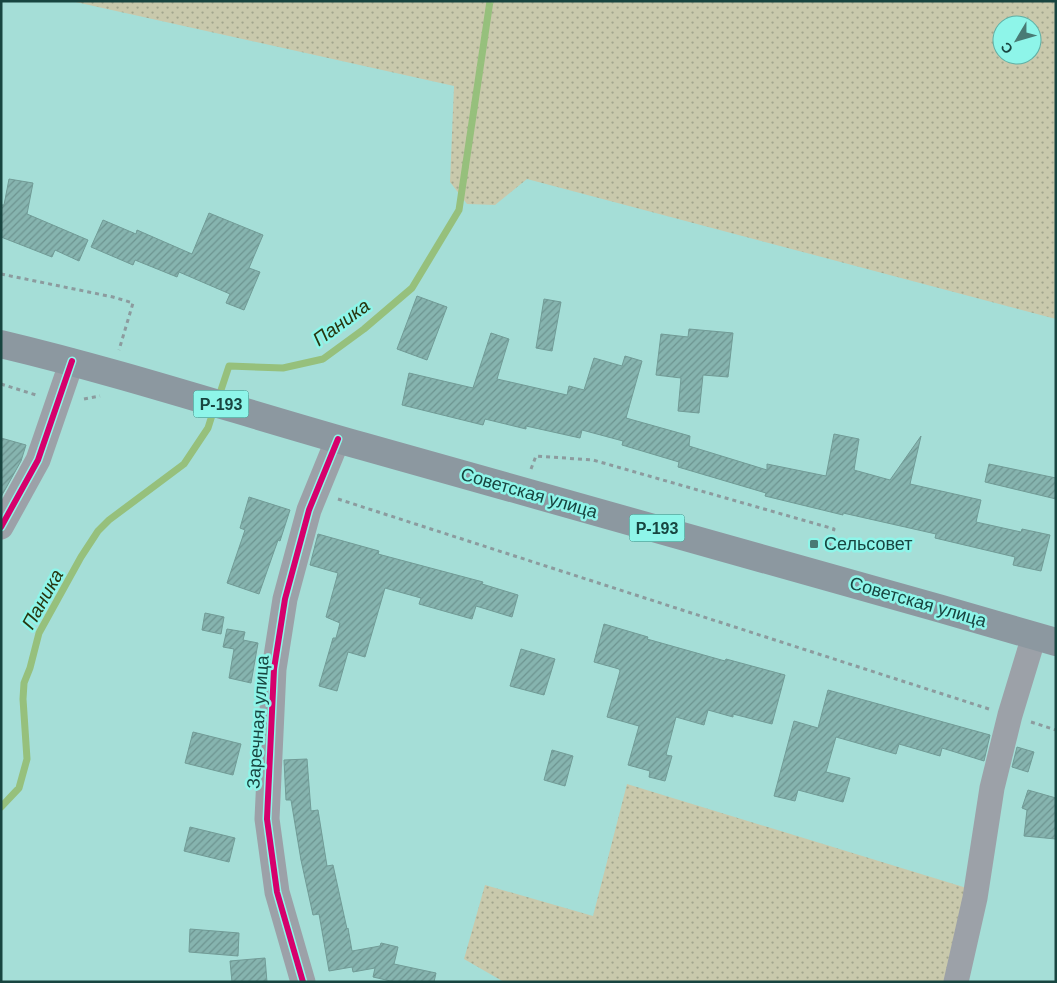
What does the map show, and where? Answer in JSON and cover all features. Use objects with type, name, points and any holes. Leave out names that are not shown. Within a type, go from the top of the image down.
[{"type":"main road","name":"Советская улица","points":[[1,344],[72,361],[338,439],[1045,639]]},
{"type":"street","points":[[1,527],[38,460],[72,361]]},
{"type":"street","name":"Заречная улица","points":[[303,982],[277,892],[267,819],[274,669],[285,599],[306,519],[338,439]]},
{"type":"street","points":[[956,982],[976,898],[992,788],[1010,715],[1045,639]]},
{"type":"path","points":[[1,274],[113,297],[133,303],[117,354]]},
{"type":"path","points":[[1,384],[58,402],[109,395]]},
{"type":"path","points":[[530,472],[536,456],[593,460],[834,529],[822,575]]},
{"type":"path","points":[[335,498],[1056,730]]},
{"type":"green space","points":[[71,1],[1056,1],[1056,319],[527,179],[495,205],[467,204],[450,182],[454,86]]},
{"type":"green space","points":[[627,784],[970,889],[953,982],[504,982],[464,959],[485,885],[593,916]]},
{"type":"building","points":[[9,179],[33,183],[27,214],[88,240],[79,261],[55,250],[52,257],[1,237],[1,205],[4,205]]},
{"type":"building","points":[[209,213],[263,235],[249,268],[260,272],[244,310],[226,303],[230,294],[179,272],[177,277],[135,260],[133,265],[91,247],[103,220],[136,234],[137,230],[192,254]]},
{"type":"building","points":[[417,296],[447,307],[427,360],[397,349]]},
{"type":"building","points":[[544,299],[561,302],[552,351],[536,348]]},
{"type":"building","points":[[689,329],[733,333],[728,377],[703,375],[699,413],[678,411],[681,378],[656,375],[661,334],[688,337]]},
{"type":"building","points":[[491,333],[509,339],[497,379],[567,395],[569,386],[584,390],[594,358],[622,366],[625,356],[642,361],[626,418],[690,436],[689,446],[767,470],[767,464],[826,476],[834,434],[859,439],[854,470],[890,480],[921,436],[910,484],[981,500],[976,522],[1021,532],[1022,529],[1050,535],[1041,571],[1013,565],[1015,557],[935,538],[936,534],[843,513],[843,515],[765,496],[766,493],[678,467],[679,462],[622,445],[623,441],[582,430],[580,438],[526,426],[526,429],[485,419],[483,425],[402,405],[409,373],[473,388]]},
{"type":"building","points":[[1,438],[26,445],[21,461],[1,497]]},
{"type":"building","points":[[989,464],[1056,478],[1056,499],[985,482]]},
{"type":"building","points":[[249,497],[290,510],[259,594],[227,583],[245,530],[240,528]]},
{"type":"building","points":[[318,534],[379,551],[378,554],[483,582],[482,584],[518,595],[512,617],[476,606],[472,619],[419,604],[421,598],[385,588],[365,657],[348,652],[337,691],[319,686],[333,638],[336,638],[340,623],[326,617],[338,573],[310,565]]},
{"type":"building","points":[[205,613],[224,617],[221,634],[202,630]]},
{"type":"building","points":[[604,624],[648,637],[647,639],[725,661],[726,659],[785,675],[772,724],[708,710],[704,725],[676,717],[666,755],[672,756],[665,781],[649,777],[650,771],[628,765],[639,726],[607,717],[620,671],[619,669],[594,662]]},
{"type":"building","points":[[227,629],[245,632],[243,640],[258,643],[251,683],[229,678],[234,649],[223,647]]},
{"type":"building","points":[[521,649],[555,659],[544,695],[510,686]]},
{"type":"building","points":[[828,690],[990,735],[984,761],[942,748],[940,756],[899,744],[896,754],[836,737],[826,772],[850,778],[843,802],[798,790],[795,801],[774,796],[794,721],[818,728]]},
{"type":"building","points":[[193,732],[241,744],[233,775],[185,763]]},
{"type":"building","points":[[1017,747],[1034,752],[1028,772],[1012,767]]},
{"type":"building","points":[[552,750],[573,756],[565,786],[544,780]]},
{"type":"building","points":[[307,759],[311,811],[318,810],[327,866],[333,865],[352,951],[380,946],[381,943],[398,947],[394,964],[436,973],[434,982],[395,982],[373,977],[375,968],[353,972],[352,967],[329,971],[319,914],[313,915],[291,800],[286,800],[284,760]]},
{"type":"building","points":[[1028,790],[1056,798],[1056,839],[1024,836],[1027,810],[1022,808]]},
{"type":"building","points":[[190,827],[235,838],[229,862],[184,851]]},
{"type":"building","points":[[190,929],[239,933],[238,956],[189,952]]},
{"type":"building","points":[[265,958],[267,982],[232,982],[230,961]]},
{"type":"waterway","name":"Паника","points":[[218,399],[229,366],[283,368],[323,359],[364,329],[412,288],[459,210],[490,1]]},
{"type":"waterway","name":"Паника","points":[[1,807],[19,788],[27,759],[23,699],[24,683],[39,633],[81,557],[98,531],[109,520],[184,464],[208,428],[214,409]]},
{"type":"cycle path","points":[[1,527],[38,460],[72,361]]},
{"type":"cycle path","points":[[303,982],[277,892],[267,819],[274,669],[285,599],[309,510],[338,439]]},
{"type":"place","name":"Сельсовет","points":[[814,544]]}]
